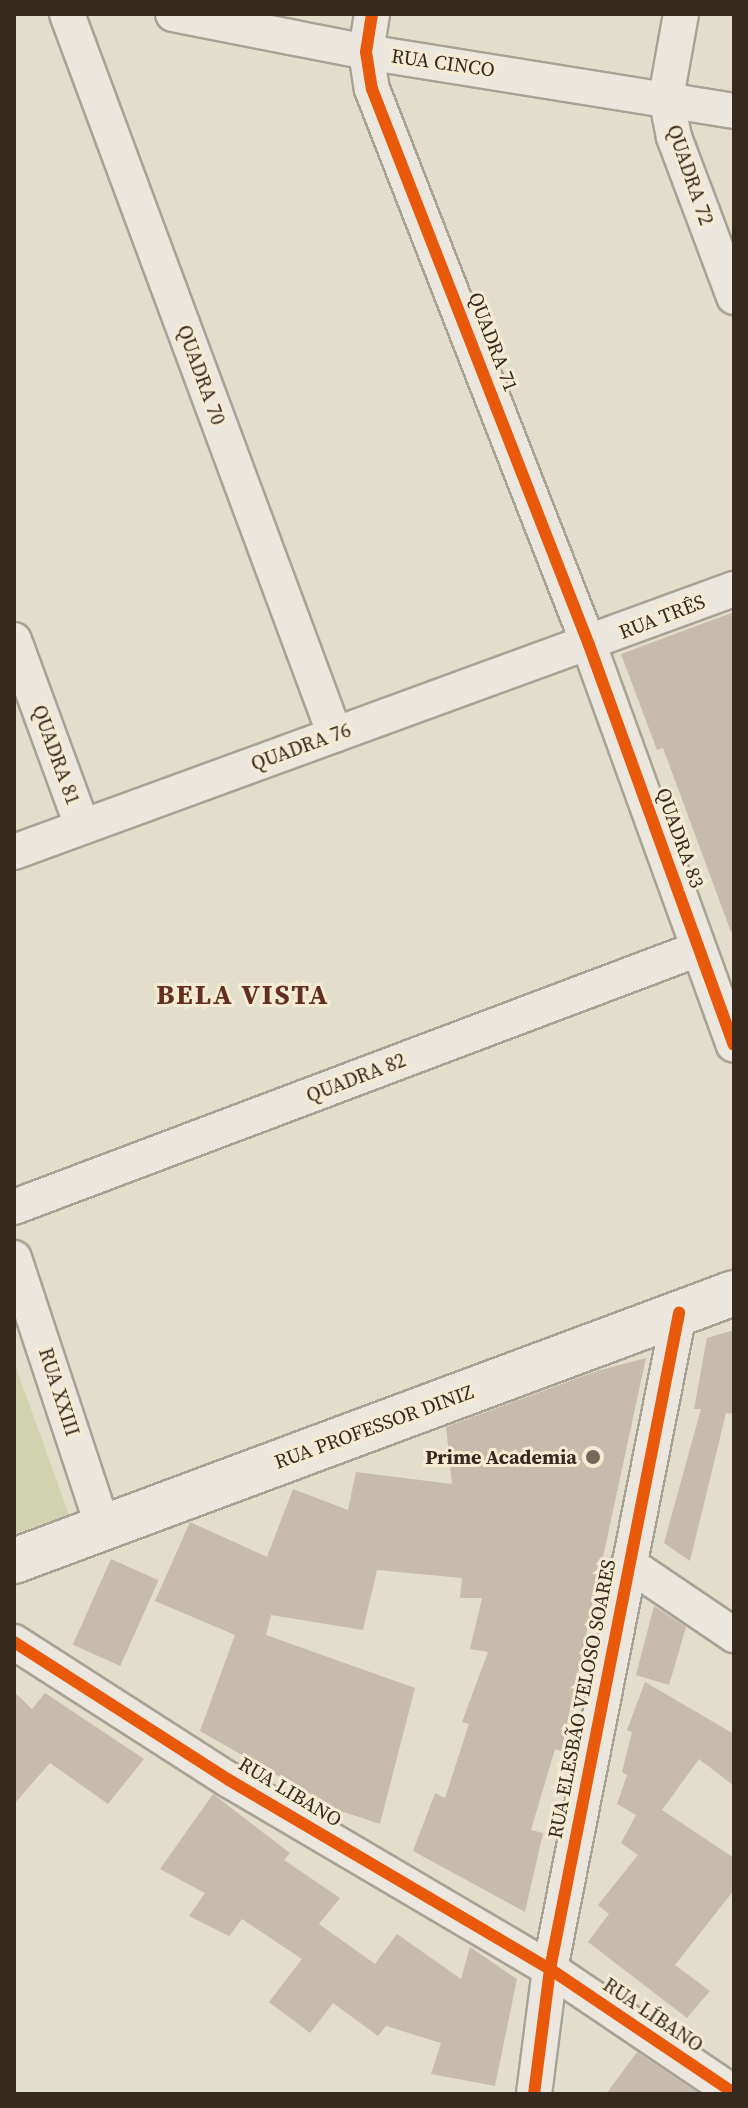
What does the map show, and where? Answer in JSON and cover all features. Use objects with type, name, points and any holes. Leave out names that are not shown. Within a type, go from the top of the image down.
[{"type":"street","name":"QUADRA 70","points":[[67,14],[335,735]]},
{"type":"street","name":"RUA CINCO","points":[[173,14],[366,52],[666,97],[734,111]]},
{"type":"street","name":"QUADRA 71","points":[[372,14],[366,52],[372,89],[589,645]]},
{"type":"street","points":[[666,97],[681,14]]},
{"type":"street","name":"QUADRA 72","points":[[666,97],[674,137],[734,297]]},
{"type":"street","name":"RUA TRÊS","points":[[589,645],[734,589]]},
{"type":"street","name":"QUADRA 81","points":[[14,640],[82,826]]},
{"type":"street","name":"QUADRA 76","points":[[14,852],[589,645]]},
{"type":"street","name":"QUADRA 83","points":[[589,645],[734,1045]]},
{"type":"street","name":"QUADRA 82","points":[[14,1207],[698,949]]},
{"type":"street","name":"RUA XXIII","points":[[14,1258],[103,1527]]},
{"type":"street","name":"RUA PROFESSOR DINIZ","points":[[14,1561],[734,1293]]},
{"type":"street","name":"RUA ELESBÃO VELOSO SOARES","points":[[534,2094],[550,1969],[679,1313]]},
{"type":"street","points":[[629,1564],[734,1635]]},
{"type":"street","name":"RUA LIBANO","points":[[14,1642],[229,1780],[550,1969]]},
{"type":"street","name":"RUA LÍBANO","points":[[550,1969],[734,2093]]},
{"type":"green space","points":[[14,1362],[69,1515],[14,1534]]},
{"type":"building","points":[[734,612],[734,931],[731,932],[663,748],[657,750],[621,654]]},
{"type":"building","points":[[734,1330],[734,1414],[726,1413],[690,1561],[664,1543],[701,1409],[694,1409],[707,1338]]},
{"type":"building","points":[[646,1358],[561,1751],[555,1749],[531,1830],[543,1833],[525,1912],[413,1851],[435,1793],[445,1798],[469,1724],[462,1722],[488,1652],[470,1649],[482,1598],[460,1598],[462,1578],[377,1570],[363,1630],[271,1615],[266,1635],[415,1688],[380,1824],[338,1810],[200,1731],[235,1635],[155,1601],[190,1522],[267,1557],[293,1489],[348,1510],[356,1472],[452,1484],[446,1427],[597,1371]]},
{"type":"building","points":[[111,1559],[159,1580],[120,1666],[73,1645]]},
{"type":"building","points":[[654,1606],[686,1627],[669,1685],[636,1675]]},
{"type":"building","points":[[645,1682],[734,1734],[734,1786],[699,1759],[662,1810],[734,1858],[734,1890],[675,1965],[710,1991],[687,2018],[588,1942],[609,1914],[598,1905],[638,1855],[621,1843],[636,1815],[617,1804],[627,1775],[622,1772],[632,1732],[627,1730]]},
{"type":"building","points":[[14,1692],[32,1709],[45,1693],[144,1759],[108,1804],[50,1763],[14,1804]]},
{"type":"building","points":[[213,1794],[290,1853],[284,1860],[340,1898],[319,1924],[375,1964],[397,1934],[461,1979],[470,1947],[517,1979],[495,2086],[431,2074],[441,2043],[386,2026],[378,2036],[333,2003],[310,2033],[269,2002],[302,1959],[242,1919],[229,1936],[189,1916],[205,1893],[160,1869]]},
{"type":"building","points":[[637,2052],[700,2094],[606,2094]]},
{"type":"cycle path","points":[[372,14],[366,52],[372,89],[589,645],[734,1045]]},
{"type":"cycle path","points":[[534,2094],[550,1969],[679,1313]]},
{"type":"cycle path","points":[[14,1642],[229,1780],[550,1969],[734,2093]]},
{"type":"place","name":"Prime Academia","points":[[593,1457]]},
{"type":"district","name":"BELA VISTA","points":[[243,994]]}]
